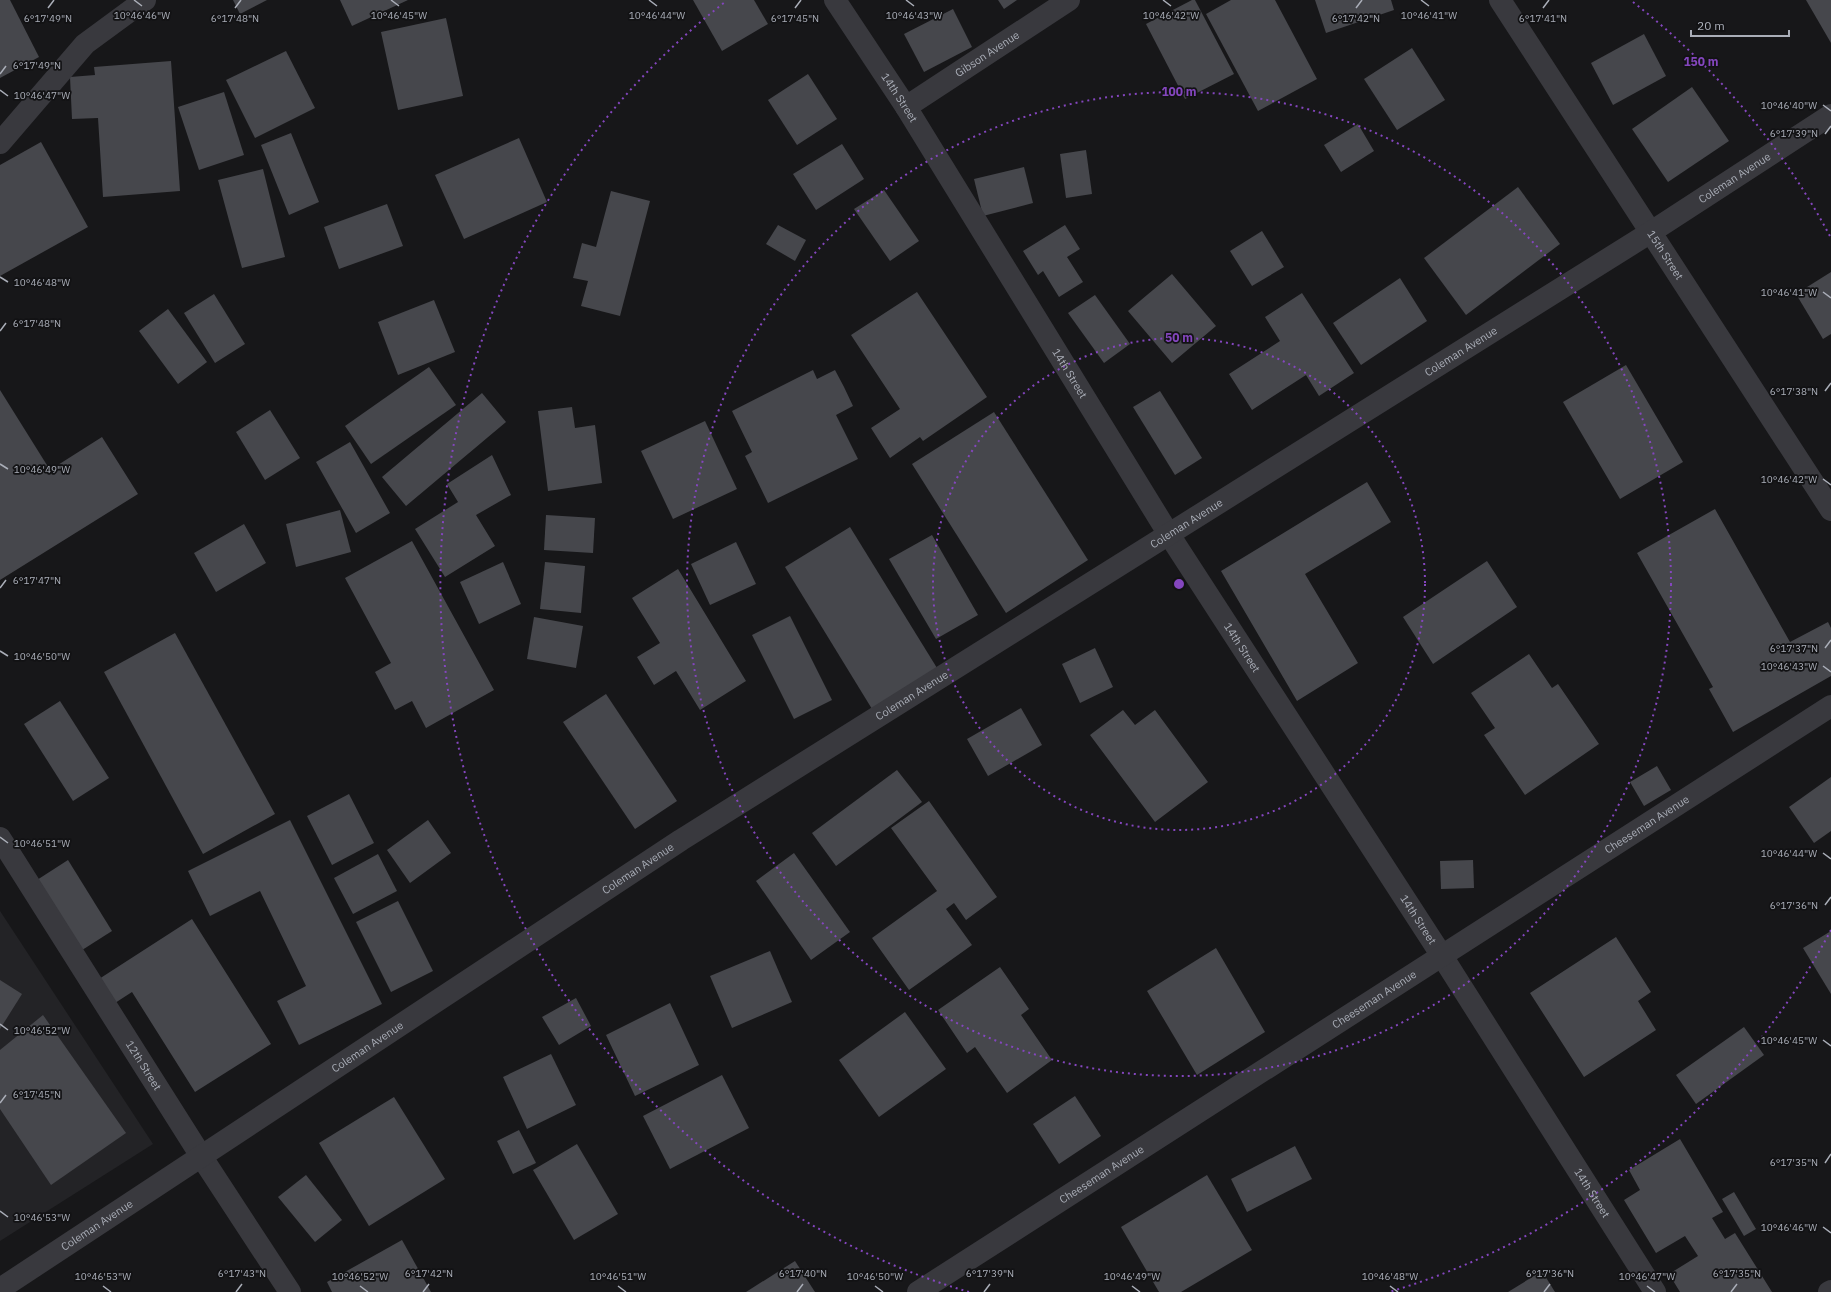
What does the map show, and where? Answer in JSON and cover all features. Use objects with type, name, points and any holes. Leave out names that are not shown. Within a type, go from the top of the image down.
[{"type":"street","points":[[0,143],[86,44],[145,0]]},
{"type":"street","name":"14th Street","points":[[835,0],[906,107],[1168,534],[1442,956],[1655,1292]]},
{"type":"street","name":"Gibson Avenue","points":[[906,107],[1069,0]]},
{"type":"street","name":"15th Street","points":[[1500,0],[1831,510]]},
{"type":"street","name":"Coleman Avenue","points":[[0,1289],[681,840],[1651,232],[1831,115]]},
{"type":"street","name":"Cheeseman Avenue","points":[[918,1292],[1831,706]]},
{"type":"street","name":"12th Street","points":[[0,838],[201,1156],[290,1292]]},
{"type":"shaded area","points":[[0,911],[153,1144],[0,1241]]},
{"type":"building","points":[[0,0],[10,0],[39,57],[0,78]]},
{"type":"building","points":[[233,0],[267,0],[240,14]]},
{"type":"building","points":[[340,0],[408,0],[352,26]]},
{"type":"building","points":[[693,0],[754,0],[768,24],[722,51]]},
{"type":"building","points":[[998,0],[1017,0],[1004,9]]},
{"type":"building","points":[[1192,0],[1195,0],[1234,74],[1185,99],[1146,24]]},
{"type":"building","points":[[1231,0],[1275,0],[1317,79],[1258,111],[1206,14]]},
{"type":"building","points":[[1315,0],[1391,0],[1394,10],[1326,33]]},
{"type":"building","points":[[1806,0],[1831,0],[1831,43]]},
{"type":"building","points":[[953,9],[972,47],[924,72],[904,34]]},
{"type":"building","points":[[446,18],[463,96],[398,110],[381,32]]},
{"type":"building","points":[[1644,34],[1666,76],[1613,105],[1591,63]]},
{"type":"building","points":[[1412,48],[1445,100],[1397,130],[1364,79]]},
{"type":"building","points":[[286,51],[315,108],[255,138],[226,80]]},
{"type":"building","points":[[171,61],[180,191],[103,197],[98,118],[72,119],[70,77],[95,75],[94,67]]},
{"type":"building","points":[[808,74],[837,119],[797,145],[768,100]]},
{"type":"building","points":[[1692,87],[1729,141],[1668,182],[1632,129]]},
{"type":"building","points":[[224,92],[244,155],[199,170],[178,107]]},
{"type":"building","points":[[1358,124],[1374,151],[1341,172],[1324,145]]},
{"type":"building","points":[[291,133],[319,202],[289,215],[261,145]]},
{"type":"building","points":[[519,138],[547,202],[464,239],[435,175]]},
{"type":"building","points":[[41,142],[88,227],[0,276],[0,165]]},
{"type":"building","points":[[842,144],[864,179],[816,210],[793,174]]},
{"type":"building","points":[[1086,150],[1092,194],[1066,198],[1060,154]]},
{"type":"building","points":[[1024,167],[1033,203],[983,216],[974,179]]},
{"type":"building","points":[[263,169],[285,257],[242,268],[218,180]]},
{"type":"building","points":[[1518,187],[1560,244],[1466,315],[1424,258]]},
{"type":"building","points":[[884,190],[919,241],[890,261],[854,209]]},
{"type":"building","points":[[611,191],[650,201],[620,316],[581,306],[588,281],[573,278],[582,243],[596,247]]},
{"type":"building","points":[[387,204],[403,246],[339,269],[324,227]]},
{"type":"building","points":[[778,225],[806,240],[795,261],[766,244]]},
{"type":"building","points":[[1065,225],[1080,249],[1067,257],[1083,282],[1059,297],[1043,271],[1038,275],[1023,251]]},
{"type":"building","points":[[1262,231],[1284,267],[1252,286],[1230,251]]},
{"type":"building","points":[[1831,272],[1831,334],[1823,339],[1796,294]]},
{"type":"building","points":[[1172,274],[1216,326],[1172,363],[1128,311]]},
{"type":"building","points":[[1400,278],[1427,321],[1361,365],[1333,323]]},
{"type":"building","points":[[917,292],[987,397],[923,441],[920,437],[890,458],[871,428],[900,409],[851,335]]},
{"type":"building","points":[[1302,293],[1354,373],[1319,396],[1306,375],[1252,410],[1229,374],[1280,341],[1265,317]]},
{"type":"building","points":[[214,294],[245,344],[215,363],[184,313]]},
{"type":"building","points":[[1095,295],[1130,344],[1104,363],[1068,313]]},
{"type":"building","points":[[434,300],[455,352],[398,375],[378,322]]},
{"type":"building","points":[[168,309],[207,362],[178,384],[139,331]]},
{"type":"building","points":[[1626,365],[1683,462],[1620,499],[1563,402]]},
{"type":"building","points":[[429,367],[456,405],[371,464],[345,426]]},
{"type":"building","points":[[813,370],[817,379],[835,370],[844,387],[853,406],[836,415],[858,459],[768,503],[745,456],[752,452],[732,411]]},
{"type":"building","points":[[0,390],[50,470],[102,437],[138,494],[0,580]]},
{"type":"building","points":[[1160,391],[1202,458],[1175,475],[1133,407]]},
{"type":"building","points":[[482,393],[506,422],[406,506],[382,477]]},
{"type":"building","points":[[572,407],[575,428],[595,425],[602,483],[548,491],[538,411]]},
{"type":"building","points":[[270,410],[300,458],[265,480],[236,432]]},
{"type":"building","points":[[994,412],[1088,560],[1006,613],[912,464]]},
{"type":"building","points":[[705,421],[737,489],[673,519],[641,451]]},
{"type":"building","points":[[350,442],[390,513],[356,533],[316,462]]},
{"type":"building","points":[[492,455],[511,495],[476,515],[495,546],[445,577],[415,529],[458,502],[447,484]]},
{"type":"building","points":[[1367,482],[1391,522],[1305,574],[1358,663],[1297,701],[1221,571]]},
{"type":"building","points":[[1715,509],[1790,642],[1828,622],[1831,628],[1831,676],[1733,732],[1709,689],[1713,687],[1637,553]]},
{"type":"building","points":[[340,510],[351,552],[296,567],[286,524]]},
{"type":"building","points":[[546,515],[595,518],[593,553],[544,550]]},
{"type":"building","points":[[244,524],[266,563],[216,592],[194,553]]},
{"type":"building","points":[[850,527],[937,668],[872,709],[785,567]]},
{"type":"building","points":[[932,535],[978,615],[936,639],[889,559]]},
{"type":"building","points":[[412,541],[494,690],[426,728],[412,701],[395,710],[375,672],[391,663],[345,578]]},
{"type":"building","points":[[736,542],[756,584],[710,605],[691,564]]},
{"type":"building","points":[[1487,561],[1517,607],[1433,664],[1403,617]]},
{"type":"building","points":[[503,562],[521,604],[479,624],[460,582]]},
{"type":"building","points":[[545,562],[585,566],[581,613],[540,609]]},
{"type":"building","points":[[678,569],[746,681],[700,710],[676,671],[654,685],[637,657],[660,643],[632,598]]},
{"type":"building","points":[[790,616],[832,700],[794,719],[752,635]]},
{"type":"building","points":[[534,617],[583,626],[576,668],[527,659]]},
{"type":"building","points":[[175,633],[275,814],[203,854],[104,672]]},
{"type":"building","points":[[1095,648],[1113,687],[1080,703],[1062,664]]},
{"type":"building","points":[[1529,654],[1552,688],[1558,684],[1599,744],[1525,795],[1484,735],[1495,728],[1471,693]]},
{"type":"building","points":[[606,694],[677,801],[635,829],[563,722]]},
{"type":"building","points":[[60,701],[109,778],[73,801],[24,724]]},
{"type":"building","points":[[1021,708],[1042,745],[988,776],[967,739]]},
{"type":"building","points":[[1123,710],[1135,725],[1155,710],[1208,782],[1155,822],[1090,735]]},
{"type":"building","points":[[1657,766],[1671,790],[1644,806],[1630,782]]},
{"type":"building","points":[[897,770],[922,802],[836,866],[812,833]]},
{"type":"building","points":[[1831,777],[1831,831],[1814,843],[1789,807]]},
{"type":"building","points":[[349,794],[374,843],[332,865],[307,816]]},
{"type":"building","points":[[929,801],[997,897],[966,920],[954,903],[946,909],[972,945],[909,990],[872,938],[937,891],[891,828]]},
{"type":"building","points":[[290,820],[382,1004],[299,1045],[277,1001],[306,986],[260,891],[210,916],[188,871]]},
{"type":"building","points":[[428,820],[451,853],[410,883],[387,850]]},
{"type":"building","points":[[794,853],[850,932],[811,960],[756,881]]},
{"type":"building","points":[[378,854],[397,891],[353,914],[334,878]]},
{"type":"building","points":[[68,860],[112,931],[68,959],[23,889]]},
{"type":"building","points":[[1473,860],[1474,888],[1441,889],[1440,861]]},
{"type":"building","points":[[398,901],[433,971],[391,992],[356,922]]},
{"type":"building","points":[[192,919],[271,1044],[195,1092],[132,992],[115,1003],[99,979]]},
{"type":"building","points":[[1831,931],[1831,994],[1803,948]]},
{"type":"building","points":[[1616,937],[1651,992],[1638,1001],[1656,1030],[1584,1077],[1530,993]]},
{"type":"building","points":[[1216,948],[1265,1032],[1197,1075],[1147,991]]},
{"type":"building","points":[[770,951],[792,1002],[732,1028],[710,976]]},
{"type":"building","points":[[1000,967],[1029,1009],[1021,1015],[1052,1060],[1007,1093],[975,1047],[967,1053],[938,1010]]},
{"type":"building","points":[[0,980],[22,994],[0,1029]]},
{"type":"building","points":[[576,998],[591,1026],[559,1045],[542,1017]]},
{"type":"building","points":[[670,1003],[699,1065],[635,1096],[606,1035]]},
{"type":"building","points":[[905,1012],[946,1069],[879,1117],[839,1060]]},
{"type":"building","points":[[43,1015],[126,1133],[51,1185],[0,1109],[0,1050]]},
{"type":"building","points":[[1744,1027],[1764,1055],[1696,1104],[1676,1075]]},
{"type":"building","points":[[551,1054],[576,1105],[527,1129],[503,1077]]},
{"type":"building","points":[[722,1075],[749,1128],[670,1169],[643,1116]]},
{"type":"building","points":[[1075,1096],[1101,1136],[1059,1164],[1033,1124]]},
{"type":"building","points":[[394,1097],[445,1179],[369,1226],[319,1143]]},
{"type":"building","points":[[519,1130],[536,1163],[513,1174],[497,1141]]},
{"type":"building","points":[[1680,1139],[1723,1212],[1712,1218],[1725,1239],[1735,1233],[1772,1292],[1680,1292],[1669,1274],[1698,1256],[1685,1236],[1656,1253],[1624,1200],[1640,1190],[1629,1170]]},
{"type":"building","points":[[577,1144],[618,1214],[574,1240],[533,1170]]},
{"type":"building","points":[[1295,1146],[1312,1179],[1247,1212],[1231,1179]]},
{"type":"building","points":[[306,1175],[342,1220],[315,1242],[278,1197]]},
{"type":"building","points":[[1207,1175],[1252,1250],[1181,1292],[1159,1292],[1121,1227]]},
{"type":"building","points":[[1734,1192],[1756,1229],[1744,1236],[1722,1199]]},
{"type":"building","points":[[402,1240],[431,1292],[332,1292],[327,1282]]},
{"type":"building","points":[[795,1261],[815,1292],[746,1292]]},
{"type":"building","points":[[1542,1271],[1555,1292],[1508,1292]]}]
